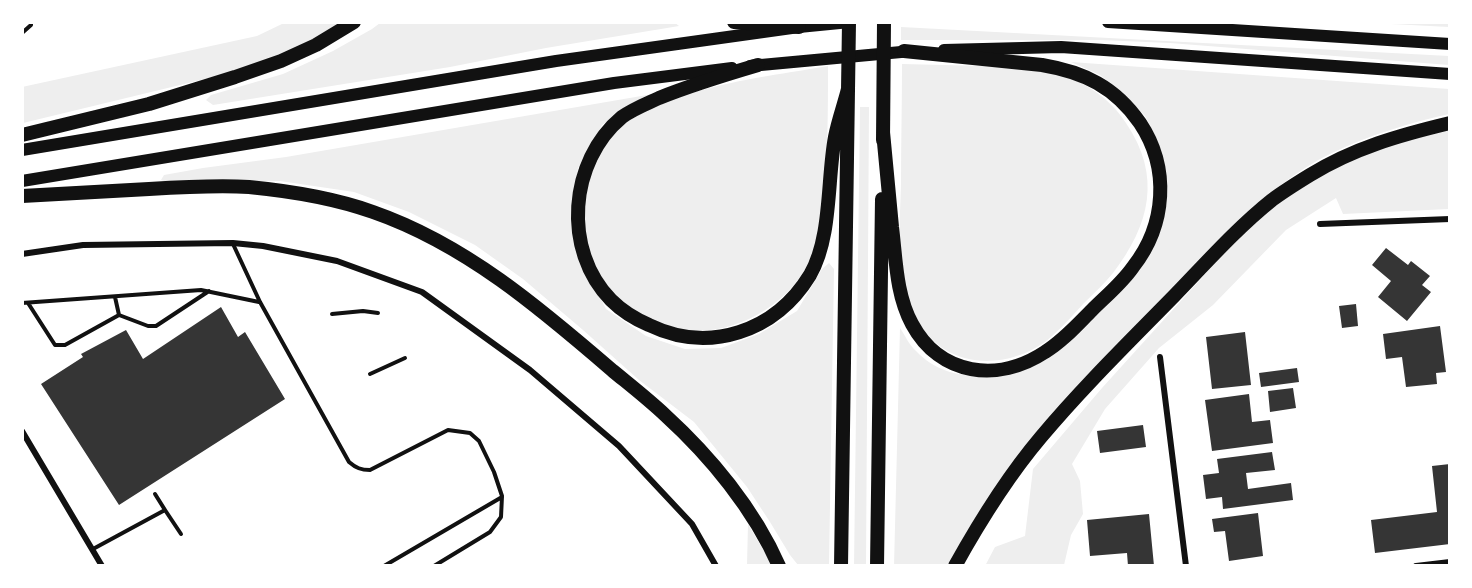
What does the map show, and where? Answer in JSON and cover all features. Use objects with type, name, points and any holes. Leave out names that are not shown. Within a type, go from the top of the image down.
[{"type":"highway","points":[[22,135],[149,104],[235,77],[281,61],[316,45],[354,22]]},
{"type":"highway","points":[[734,22],[799,27]]},
{"type":"highway","points":[[22,150],[556,61],[850,22],[841,566]]},
{"type":"highway","points":[[877,566],[884,22]]},
{"type":"highway","points":[[1108,22],[1449,44]]},
{"type":"highway","points":[[22,181],[614,83],[758,65],[904,51],[1061,47],[1449,74]]},
{"type":"highway","points":[[883,132],[896,268],[902,300],[920,337],[935,352],[952,363],[972,370],[995,370],[1019,365],[1044,353],[1070,332],[1125,277],[1138,261],[1152,236],[1161,195],[1161,178],[1155,152],[1135,117],[1103,87],[1090,78],[1042,64],[904,51]]},
{"type":"highway","points":[[758,65],[698,83],[641,106],[623,117],[601,140],[587,165],[579,192],[577,212],[583,247],[591,270],[611,300],[635,319],[662,332],[694,338],[708,338],[747,330],[782,309],[802,287],[818,259],[826,223],[835,138],[848,89]]},
{"type":"highway","points":[[955,566],[996,499],[1040,438],[1163,307],[1258,212],[1273,199],[1311,174],[1374,143],[1449,123]]},
{"type":"highway","points":[[22,196],[205,186],[248,187],[335,201],[373,212],[415,229],[452,248],[527,300],[665,415],[700,450],[727,482],[754,520],[779,566]]},
{"type":"street","points":[[1320,224],[1449,219]]},
{"type":"street","points":[[22,254],[83,246],[233,243],[263,246],[337,261],[422,292],[530,370],[619,446],[692,524],[716,566]]},
{"type":"street","points":[[1160,357],[1186,566]]},
{"type":"street","points":[[22,431],[102,566]]},
{"type":"street","points":[[1416,566],[1449,561]]},
{"type":"lane","points":[[22,33],[31,25],[31,22]]},
{"type":"lane","points":[[233,243],[260,302],[349,462],[356,468],[370,470],[448,430],[470,433],[479,441],[494,472],[502,496],[501,517],[490,532],[434,566]]},
{"type":"lane","points":[[22,303],[201,290],[260,302]]},
{"type":"lane","points":[[28,303],[55,345],[59,346],[65,345],[119,315],[148,326],[156,326],[209,291]]},
{"type":"lane","points":[[115,297],[119,315]]},
{"type":"lane","points":[[332,314],[363,310],[378,313]]},
{"type":"lane","points":[[370,374],[405,358]]},
{"type":"lane","points":[[155,494],[181,534]]},
{"type":"lane","points":[[384,566],[502,496]]},
{"type":"lane","points":[[93,549],[165,510]]},
{"type":"shaded area","points":[[674,22],[679,26],[450,67],[213,105],[206,100],[211,95],[283,74],[333,51],[380,23]]},
{"type":"shaded area","points":[[284,23],[345,23],[302,47],[242,70],[23,123],[22,87],[257,36]]},
{"type":"shaded area","points":[[1372,23],[1449,23],[1449,27]]},
{"type":"shaded area","points":[[901,27],[1449,56],[1449,65],[1170,43],[1100,40],[901,40]]},
{"type":"shaded area","points":[[1071,62],[1449,89],[1449,114],[1390,130],[1346,147],[1306,167],[1270,194],[1236,223],[984,504],[947,565],[894,566],[900,328],[909,343],[926,360],[949,372],[973,376],[1012,373],[1128,283],[1146,260],[1158,238],[1167,203],[1166,178],[1161,150],[1152,129],[1145,116],[1127,97],[1100,75]]},
{"type":"shaded area","points":[[902,64],[1021,68],[1057,73],[1087,86],[1105,99],[1120,114],[1137,143],[1144,162],[1147,200],[1136,237],[1126,255],[1106,281],[1055,333],[1028,352],[992,361],[974,360],[957,355],[941,347],[927,335],[909,302],[904,286],[900,252]]},
{"type":"shaded area","points":[[828,66],[827,151],[820,222],[812,255],[804,272],[793,286],[779,300],[748,320],[712,330],[694,331],[671,327],[648,318],[614,297],[589,250],[583,220],[584,200],[589,180],[600,153],[613,134],[638,115],[662,103],[689,94],[747,80]]},
{"type":"shaded area","points":[[653,94],[632,103],[602,125],[578,168],[572,210],[579,257],[606,309],[646,336],[685,349],[721,348],[759,334],[797,311],[822,269],[829,263],[834,269],[829,565],[798,565],[747,487],[694,422],[639,380],[523,279],[475,245],[409,212],[354,192],[280,181],[211,181],[174,184],[161,180],[164,175],[203,168],[286,157]]},
{"type":"shaded area","points":[[860,107],[869,107],[866,565],[854,566]]},
{"type":"shaded area","points":[[1449,130],[1449,209],[1343,214],[1336,198],[1286,230],[1213,305],[1159,348],[1105,409],[1072,464],[1080,481],[1083,514],[1071,535],[1064,565],[985,566],[995,547],[1025,536],[1033,469],[1102,388],[1246,229],[1275,204],[1313,178],[1376,150]]},
{"type":"shaded area","points":[[748,524],[772,565],[747,565]]},
{"type":"building","points":[[1386,248],[1408,265],[1411,261],[1430,276],[1422,285],[1431,292],[1407,321],[1378,297],[1391,281],[1372,265]]},
{"type":"building","points":[[1356,304],[1358,326],[1342,328],[1339,306]]},
{"type":"building","points":[[221,307],[238,337],[245,332],[285,399],[119,505],[41,384],[83,357],[81,354],[126,330],[143,359]]},
{"type":"building","points":[[1440,326],[1446,372],[1436,373],[1437,384],[1406,387],[1402,357],[1386,359],[1383,334]]},
{"type":"building","points":[[1245,332],[1251,385],[1212,389],[1206,337]]},
{"type":"building","points":[[1297,368],[1299,382],[1261,387],[1259,373]]},
{"type":"building","points":[[1293,388],[1296,408],[1270,412],[1268,391]]},
{"type":"building","points":[[1249,394],[1252,422],[1270,420],[1273,443],[1212,451],[1205,400]]},
{"type":"building","points":[[1143,425],[1146,447],[1100,453],[1097,431]]},
{"type":"building","points":[[1272,452],[1275,470],[1246,473],[1248,489],[1291,483],[1293,500],[1223,509],[1222,497],[1206,499],[1203,475],[1219,473],[1217,459]]},
{"type":"building","points":[[1450,464],[1450,544],[1375,553],[1371,520],[1437,512],[1432,466]]},
{"type":"building","points":[[1258,513],[1263,556],[1229,561],[1225,531],[1214,532],[1212,519]]},
{"type":"building","points":[[1149,514],[1154,566],[1128,566],[1127,553],[1090,556],[1087,520]]}]
